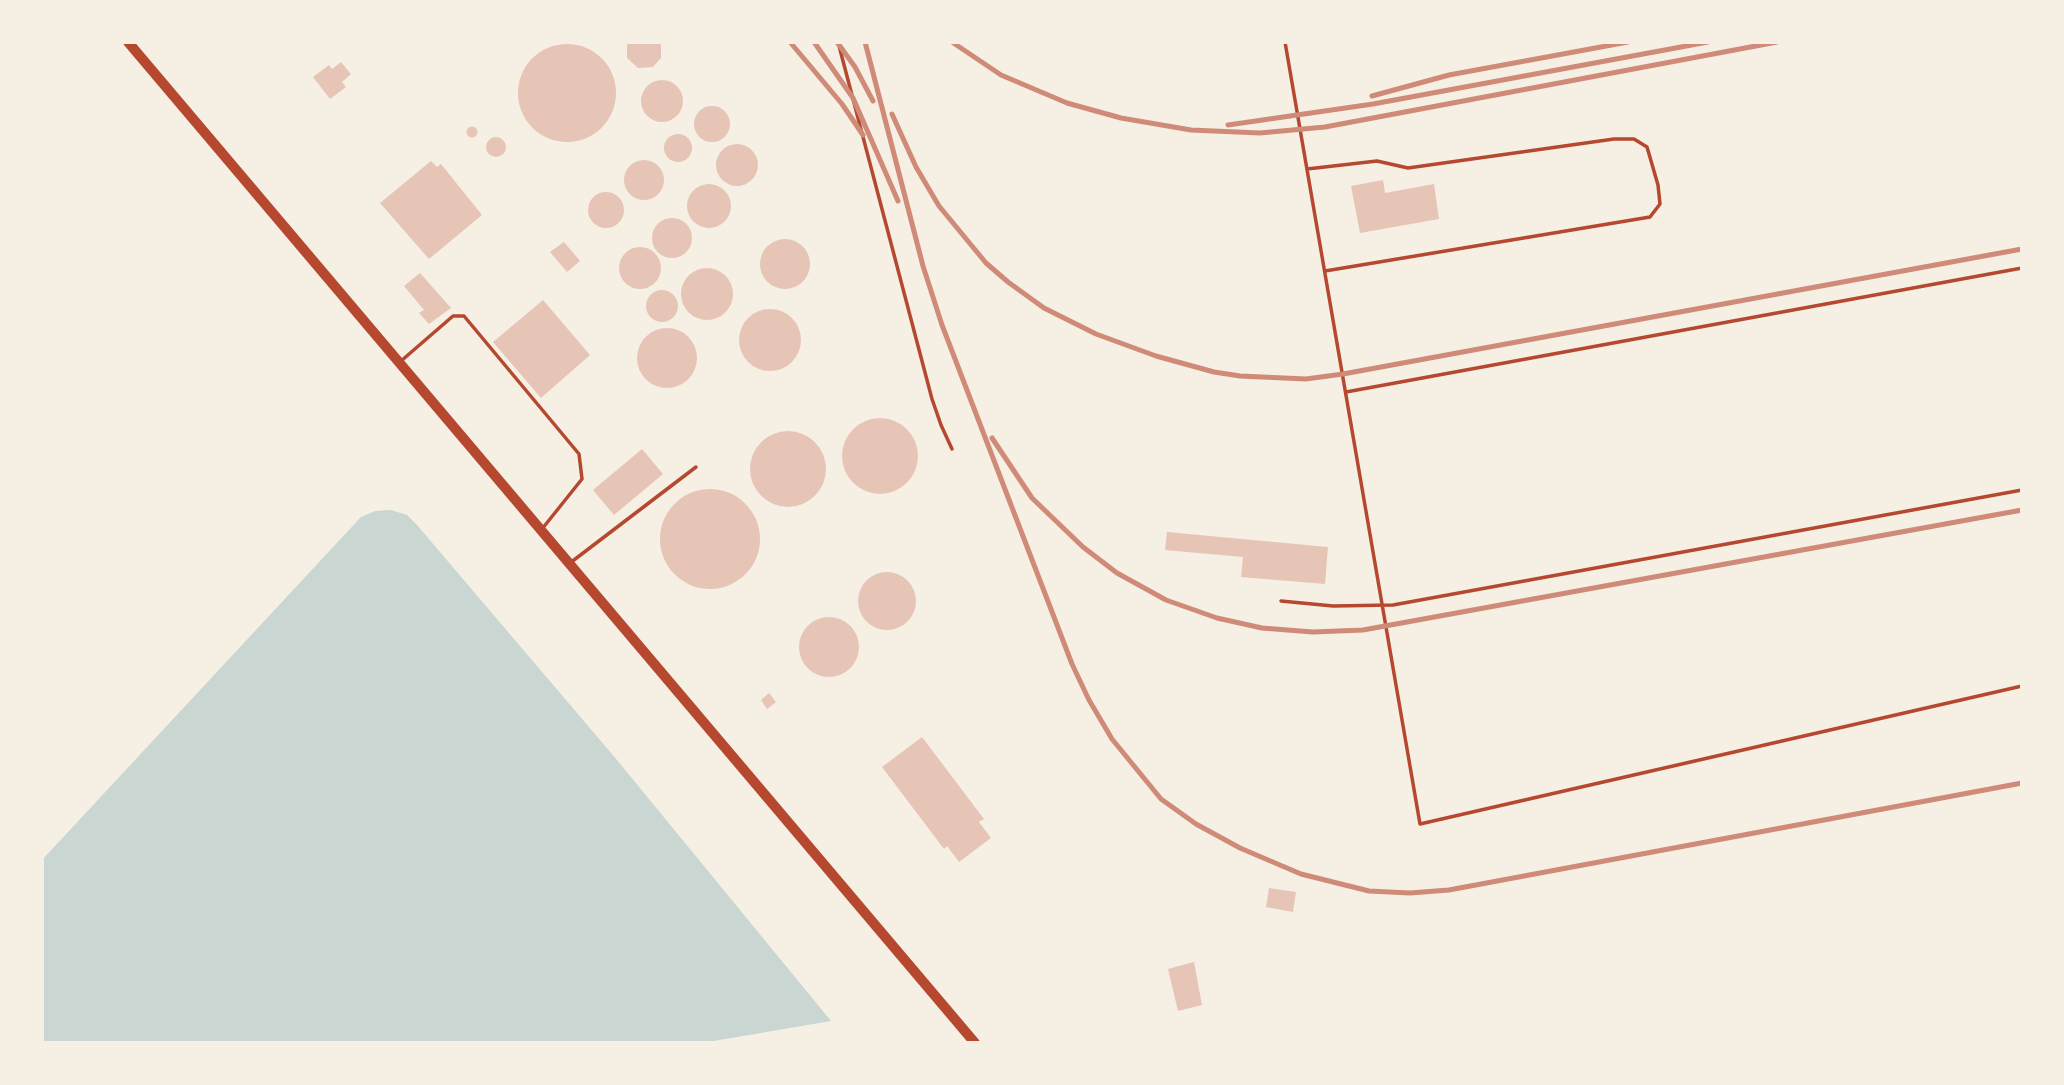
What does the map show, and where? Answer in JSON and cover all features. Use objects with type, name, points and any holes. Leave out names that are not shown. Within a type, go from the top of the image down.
[{"type":"street","points":[[128,42],[975,1043]]},
{"type":"lane","points":[[838,42],[932,399],[951,449]]},
{"type":"lane","points":[[1285,42],[1420,824],[2022,686]]},
{"type":"lane","points":[[1307,169],[1377,161],[1408,168],[1614,139],[1634,139],[1647,147],[1658,185],[1660,204],[1650,216],[1325,271]]},
{"type":"lane","points":[[1345,392],[2022,268]]},
{"type":"lane","points":[[399,363],[453,316],[464,316],[579,454],[582,480],[540,531]]},
{"type":"lane","points":[[568,565],[696,467]]},
{"type":"lane","points":[[1281,601],[1333,606],[1383,605],[2022,490]]},
{"type":"shaded area","points":[[391,510],[407,515],[417,525],[617,760],[831,1021],[702,1043],[42,1043],[42,860],[361,517],[375,511]]},
{"type":"building","points":[[627,42],[661,42],[661,58],[653,67],[638,68],[627,58]]},
{"type":"building","points":[[567,44],[586,48],[601,59],[612,74],[616,93],[612,112],[601,127],[586,138],[567,142],[548,138],[533,127],[522,112],[518,93],[522,74],[533,59],[548,48]]},
{"type":"building","points":[[341,62],[351,74],[342,82],[346,87],[330,99],[313,77],[329,65],[332,69]]},
{"type":"building","points":[[662,80],[677,86],[683,101],[677,116],[662,122],[647,116],[641,101],[647,86]]},
{"type":"building","points":[[712,106],[724,112],[730,124],[724,136],[712,142],[700,136],[694,124],[700,112]]},
{"type":"building","points":[[472,127],[476,128],[476,136],[472,137],[468,136],[467,132],[468,128]]},
{"type":"building","points":[[678,134],[688,138],[692,148],[688,158],[678,162],[668,158],[664,148],[668,138]]},
{"type":"building","points":[[492,137],[500,137],[506,147],[500,157],[492,157],[486,151],[486,143]]},
{"type":"building","points":[[737,144],[752,150],[758,165],[752,180],[737,186],[722,180],[716,165],[722,150]]},
{"type":"building","points":[[644,160],[652,161],[658,166],[663,172],[663,188],[658,194],[652,199],[644,200],[636,199],[630,194],[625,188],[624,180],[625,172],[630,166],[636,161]]},
{"type":"building","points":[[431,161],[437,167],[441,164],[482,215],[429,259],[380,203]]},
{"type":"building","points":[[1383,180],[1385,193],[1434,184],[1439,219],[1360,233],[1351,186]]},
{"type":"building","points":[[709,184],[725,190],[731,206],[725,222],[709,228],[693,222],[687,206],[693,190]]},
{"type":"building","points":[[606,192],[619,197],[624,210],[619,223],[606,228],[593,223],[588,210],[593,197]]},
{"type":"building","points":[[672,218],[686,224],[692,238],[686,252],[672,258],[658,252],[652,238],[658,224]]},
{"type":"building","points":[[785,239],[802,247],[810,264],[802,281],[785,289],[768,281],[760,264],[768,247]]},
{"type":"building","points":[[564,242],[580,261],[567,272],[550,252]]},
{"type":"building","points":[[640,247],[655,253],[661,268],[655,283],[640,289],[625,283],[619,268],[625,253]]},
{"type":"building","points":[[707,268],[717,270],[725,276],[731,284],[731,304],[725,312],[717,318],[707,320],[697,318],[689,312],[683,304],[681,294],[683,284],[689,276],[697,270]]},
{"type":"building","points":[[420,273],[451,308],[429,324],[419,313],[424,310],[404,286]]},
{"type":"building","points":[[662,290],[673,295],[678,306],[673,317],[662,322],[651,317],[646,306],[651,295]]},
{"type":"building","points":[[543,300],[590,355],[541,398],[493,342]]},
{"type":"building","points":[[770,309],[782,311],[792,318],[799,328],[799,352],[792,362],[782,369],[770,371],[758,369],[748,362],[741,352],[739,340],[741,328],[748,318],[758,311]]},
{"type":"building","points":[[667,328],[688,337],[697,358],[688,379],[667,388],[646,379],[637,358],[646,337]]},
{"type":"building","points":[[880,418],[894,421],[907,429],[915,442],[918,456],[915,470],[907,483],[894,491],[880,494],[866,491],[853,483],[845,470],[842,456],[845,442],[853,429],[866,421]]},
{"type":"building","points":[[788,431],[802,434],[815,442],[823,455],[826,469],[823,483],[815,496],[802,504],[788,507],[774,504],[761,496],[753,483],[750,469],[753,455],[761,442],[774,434]]},
{"type":"building","points":[[642,449],[663,474],[614,515],[593,490]]},
{"type":"building","points":[[710,489],[729,492],[746,503],[757,520],[760,539],[757,558],[746,575],[729,586],[710,589],[691,586],[674,575],[663,558],[660,539],[663,520],[674,503],[691,492]]},
{"type":"building","points":[[1167,532],[1328,547],[1325,584],[1241,577],[1243,557],[1165,550]]},
{"type":"building","points":[[881,572],[893,572],[908,580],[916,595],[916,607],[908,622],[893,630],[881,630],[866,622],[858,607],[858,595],[866,580]]},
{"type":"building","points":[[829,617],[850,626],[859,647],[850,668],[829,677],[808,668],[799,647],[808,626]]},
{"type":"building","points":[[769,693],[776,702],[767,709],[761,700]]},
{"type":"building","points":[[922,737],[984,819],[979,822],[991,838],[959,862],[947,846],[944,849],[882,767]]},
{"type":"building","points":[[1269,888],[1296,892],[1293,912],[1266,907]]},
{"type":"building","points":[[1194,962],[1202,1005],[1178,1011],[1168,969]]},
{"type":"railway","points":[[790,42],[842,104],[863,135]]},
{"type":"railway","points":[[814,42],[853,98],[898,201]]},
{"type":"railway","points":[[837,42],[855,67],[873,101]]},
{"type":"railway","points":[[865,42],[923,266],[942,325],[1072,664],[1112,739],[1161,799],[1196,824],[1240,848],[1301,874],[1369,891],[1410,893],[1449,890],[2022,783]]},
{"type":"railway","points":[[952,42],[1001,75],[1067,103],[1121,118],[1191,130],[1260,133],[1325,127],[1777,42]]},
{"type":"railway","points":[[1372,96],[1449,75],[1628,42]]},
{"type":"railway","points":[[1228,125],[1373,104],[1708,42]]},
{"type":"railway","points":[[892,114],[916,167],[939,206],[986,263],[1008,282],[1044,308],[1096,334],[1156,356],[1214,372],[1240,376],[1306,379],[1343,374],[2022,249]]},
{"type":"railway","points":[[992,438],[1032,498],[1083,547],[1117,573],[1166,600],[1217,618],[1262,628],[1313,632],[1363,630],[2022,510]]}]
